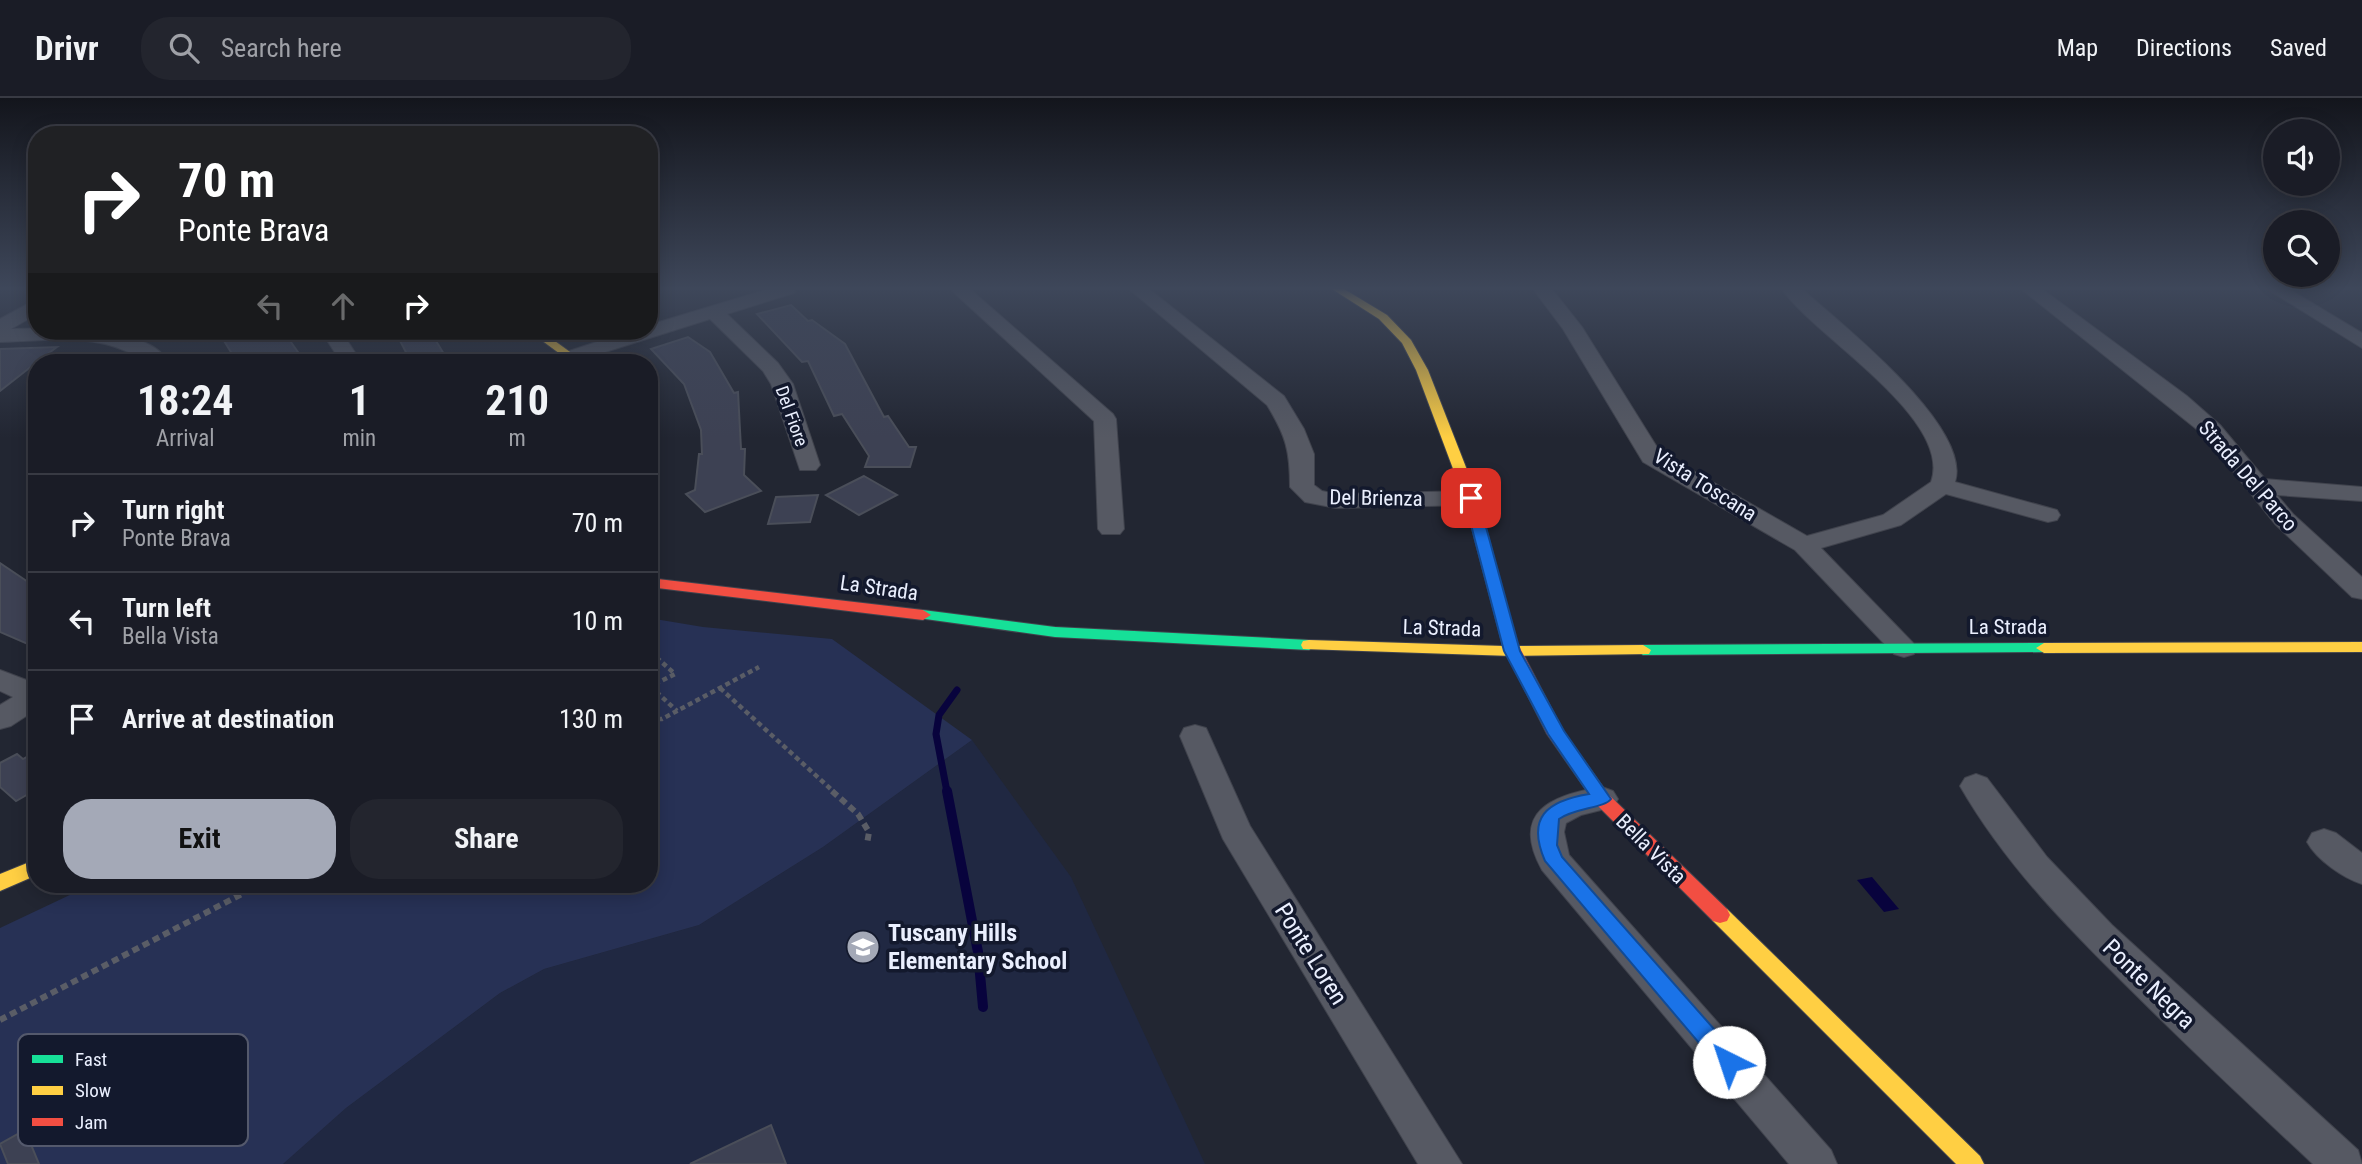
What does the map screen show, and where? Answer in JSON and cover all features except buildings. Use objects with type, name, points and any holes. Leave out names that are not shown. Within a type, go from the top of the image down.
[{"type":"street","name":"Del Fiore","points":[[741,339],[777,375],[808,465]]},
{"type":"street","points":[[1015,339],[1105,419],[1111,529]]},
{"type":"street","name":"Del Brienza","points":[[1199,339],[1276,401],[1293,429],[1302,454],[1302,487],[1314,497],[1336,501],[1471,498]]},
{"type":"street","name":"Bella Vista","points":[[1404,339],[1422,370],[1471,498],[1512,651],[1556,734],[1602,799],[1972,1164]]},
{"type":"street","name":"Vista Toscana","points":[[1579,339],[1651,457],[1804,545],[1904,648]]},
{"type":"street","points":[[1804,545],[1892,520],[1942,486],[1947,466],[1939,442],[1912,403],[1844,339]]},
{"type":"street","name":"Strada Del Parco","points":[[2096,339],[2179,401],[2212,430],[2257,486],[2317,553],[2362,591]]},
{"type":"street","points":[[120,340],[132,343],[150,354]]},
{"type":"street","points":[[547,340],[568,354]]},
{"type":"street","points":[[588,354],[625,340]]},
{"type":"street","points":[[1942,486],[2048,515]]},
{"type":"street","points":[[2257,486],[2362,494]]},
{"type":"street","name":"La Strada","points":[[658,583],[766,594],[1055,632],[1262,643],[1512,651],[2362,647]]},
{"type":"street","points":[[0,680],[28,691]]},
{"type":"street","points":[[0,719],[28,701]]},
{"type":"street","name":"Ponte Loren","points":[[1195,736],[1235,830],[1441,1164]]},
{"type":"street","name":"Ponte Negra","points":[[1976,786],[2003,828],[2054,893],[2221,1053],[2343,1164]]},
{"type":"street","points":[[1602,799],[1566,804],[1552,815],[1547,825],[1547,845],[1554,861],[1816,1164]]},
{"type":"street","points":[[2323,842],[2362,871]]},
{"type":"street","points":[[0,883],[28,870]]},
{"type":"path","points":[[658,659],[675,674],[658,683]]},
{"type":"path","points":[[658,719],[759,667]]},
{"type":"path","points":[[720,688],[858,814],[869,832],[867,844]]},
{"type":"path","points":[[658,694],[677,711]]},
{"type":"path","points":[[0,1020],[244,893]]},
{"type":"shaded area","points":[[658,620],[703,627],[832,639],[972,740],[823,847],[699,925],[544,969],[500,993],[346,1108],[283,1164],[0,1164],[0,928],[74,893],[658,893]]},
{"type":"shaded area","name":"Tuscany Hills Elementary School","points":[[972,740],[1071,877],[1205,1164],[283,1164],[346,1108],[500,993],[544,969],[699,925],[823,847]]},
{"type":"shaded area","points":[[1872,877],[1899,909],[1884,912],[1857,880]]},
{"type":"waterway","points":[[947,792],[936,734],[939,715],[957,690]]},
{"type":"waterway","points":[[947,791],[978,952],[983,1007]]},
{"type":"traffic: fast","points":[[923,615],[1055,632],[1309,645]]},
{"type":"traffic: fast","points":[[1643,650],[2044,648]]},
{"type":"traffic: slow","points":[[1404,339],[1422,370],[1471,498],[1510,644]]},
{"type":"traffic: slow","points":[[547,340],[567,354]]},
{"type":"traffic: slow","points":[[1309,645],[1512,651],[1643,650]]},
{"type":"traffic: slow","points":[[2044,648],[2362,647]]},
{"type":"traffic: slow","points":[[0,883],[28,870]]},
{"type":"traffic: slow","points":[[1720,915],[1972,1164]]},
{"type":"traffic: jam","points":[[658,583],[923,615]]},
{"type":"traffic: jam","points":[[1510,644],[1556,734],[1602,799],[1720,915]]},
{"type":"place","name":"Tuscany Hills Elementary School","points":[[863,947]]},
{"type":"route","points":[[1471,498],[1512,651],[1556,734],[1602,799],[1566,804],[1552,815],[1547,825],[1547,845],[1554,861],[1729,1062]]}]
